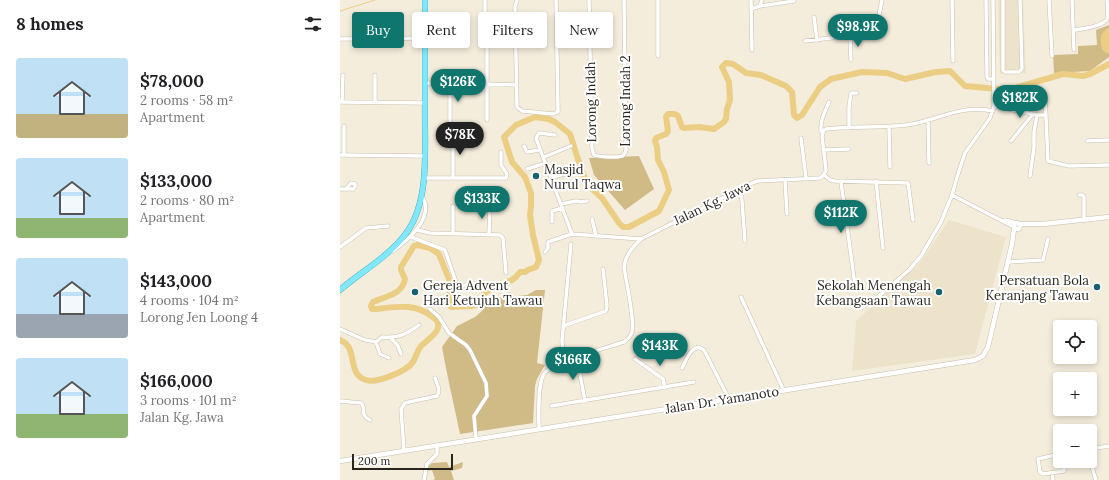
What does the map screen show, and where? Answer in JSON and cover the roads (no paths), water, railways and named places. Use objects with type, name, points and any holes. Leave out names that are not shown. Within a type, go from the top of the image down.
[{"type":"main road","points":[[425,0],[425,12]]},
{"type":"main road","points":[[340,290],[386,254],[408,231],[417,213],[424,178],[425,48]]},
{"type":"main road","points":[[340,286],[353,279]]},
{"type":"street","points":[[485,0],[485,26],[488,37],[487,120]]},
{"type":"street","points":[[517,0],[515,7],[516,84],[518,107],[520,110],[553,114],[558,112],[556,0]]},
{"type":"street","name":"Lorong Indah","points":[[589,0],[592,149],[594,155],[600,157],[621,156],[624,154]]},
{"type":"street","name":"Lorong Indah 2","points":[[624,0],[626,150],[624,154]]},
{"type":"street","points":[[658,0],[658,56]]},
{"type":"street","points":[[751,0],[752,50]]},
{"type":"street","points":[[760,6],[762,0]]},
{"type":"street","points":[[805,41],[871,34],[874,32],[882,0]]},
{"type":"street","points":[[952,0],[953,61]]},
{"type":"street","points":[[986,0],[987,77],[988,79],[994,79]]},
{"type":"street","points":[[849,299],[859,308],[863,308],[879,296],[909,270],[921,256],[941,222],[952,195],[965,153],[990,118],[993,111],[993,0]]},
{"type":"street","points":[[1003,0],[1003,70],[1005,72],[1019,72],[1022,69],[1020,0]]},
{"type":"street","points":[[1049,0],[1052,56]]},
{"type":"street","points":[[1072,0],[1074,50]]},
{"type":"street","points":[[1074,30],[1091,28],[1105,22],[1107,17],[1107,0]]},
{"type":"street","points":[[751,9],[760,6],[794,1]]},
{"type":"street","points":[[994,12],[1003,11]]},
{"type":"street","points":[[814,17],[817,40]]},
{"type":"street","points":[[994,17],[1004,17]]},
{"type":"street","points":[[850,37],[851,60]]},
{"type":"street","points":[[340,39],[412,38]]},
{"type":"street","points":[[987,39],[994,39]]},
{"type":"street","points":[[375,74],[375,102]]},
{"type":"street","points":[[343,75],[341,102],[425,102]]},
{"type":"street","points":[[425,83],[516,84]]},
{"type":"street","points":[[450,84],[450,122]]},
{"type":"street","points":[[849,128],[851,93],[857,93]]},
{"type":"street","points":[[1045,95],[1048,160],[1069,166],[1109,165]]},
{"type":"street","points":[[1004,107],[1006,101],[1009,99],[1030,98]]},
{"type":"street","points":[[829,102],[822,118],[821,129],[823,132],[822,136],[826,170],[824,175],[830,180],[841,182],[876,181],[908,183],[913,220]]},
{"type":"street","points":[[994,106],[1035,115],[1046,115]]},
{"type":"street","points":[[823,132],[826,129],[889,127],[915,123],[968,109],[993,111]]},
{"type":"street","points":[[1011,141],[1035,115]]},
{"type":"street","points":[[1030,176],[1034,147],[1035,115]]},
{"type":"street","points":[[928,120],[928,163]]},
{"type":"street","points":[[344,126],[342,155],[424,156]]},
{"type":"street","points":[[889,127],[890,167]]},
{"type":"street","points":[[555,135],[542,133],[537,134],[537,141],[552,177],[572,234]]},
{"type":"street","points":[[453,134],[453,178]]},
{"type":"street","points":[[801,138],[806,178]]},
{"type":"street","points":[[1087,141],[1109,140]]},
{"type":"street","points":[[524,146],[527,152],[540,150]]},
{"type":"street","points":[[544,157],[572,146]]},
{"type":"street","points":[[824,150],[849,149]]},
{"type":"street","points":[[424,178],[506,178],[507,174],[501,165],[500,152]]},
{"type":"street","points":[[527,170],[546,163]]},
{"type":"street","points":[[552,177],[573,172]]},
{"type":"street","name":"Jalan Kg. Jawa","points":[[539,429],[542,377],[546,370],[563,362],[624,342],[630,336],[632,331],[632,319],[624,261],[641,239],[741,188],[758,181],[820,178],[824,175]]},
{"type":"street","points":[[785,180],[787,214]]},
{"type":"street","points":[[876,181],[884,248]]},
{"type":"street","points":[[841,182],[855,285]]},
{"type":"street","points":[[741,188],[745,241]]},
{"type":"street","points":[[340,189],[346,189]]},
{"type":"street","points":[[386,254],[390,253],[412,237],[417,230],[425,210],[424,199],[421,195]]},
{"type":"street","points":[[952,195],[1017,227],[1109,217]]},
{"type":"street","points":[[1079,195],[1083,195],[1084,197],[1084,220]]},
{"type":"street","points":[[552,222],[552,211],[576,201],[587,201]]},
{"type":"street","points":[[453,206],[453,234]]},
{"type":"street","points":[[490,206],[490,234]]},
{"type":"street","points":[[592,219],[596,236]]},
{"type":"street","points":[[340,247],[366,228],[388,226]]},
{"type":"street","name":"Jalan Dr. Yamanoto","points":[[340,460],[969,362],[983,356],[988,347],[1017,227]]},
{"type":"street","points":[[417,230],[430,233],[500,235],[503,238],[506,273]]},
{"type":"street","points":[[545,252],[548,248],[548,242],[572,234],[641,239]]},
{"type":"street","points":[[412,237],[445,250],[457,285],[461,286],[480,283]]},
{"type":"street","points":[[1008,262],[1043,260],[1048,239]]},
{"type":"street","points":[[563,362],[563,326],[571,244]]},
{"type":"street","points":[[563,326],[606,311],[607,306],[603,269]]},
{"type":"street","points":[[741,297],[784,391]]},
{"type":"street","points":[[430,309],[439,317],[449,333],[466,345],[470,350],[486,383],[487,396],[474,416],[476,439]]},
{"type":"street","points":[[376,342],[382,337],[391,338],[408,332],[418,325]]},
{"type":"street","points":[[340,329],[365,340],[376,342]]},
{"type":"street","points":[[391,338],[398,346],[401,354]]},
{"type":"street","points":[[376,342],[380,354],[389,358]]},
{"type":"street","points":[[682,368],[691,351],[702,348],[729,399]]},
{"type":"street","points":[[577,358],[585,401]]},
{"type":"street","points":[[636,359],[662,379],[665,388]]},
{"type":"street","points":[[404,450],[401,409],[405,403],[437,396],[439,388],[435,378]]},
{"type":"street","points":[[551,406],[694,382]]},
{"type":"street","points":[[340,401],[360,403],[363,407],[363,415],[365,418],[370,420]]},
{"type":"street","points":[[424,480],[428,464],[437,454],[437,445]]},
{"type":"street","points":[[1097,447],[1109,446]]},
{"type":"street","points":[[1053,456],[1038,459],[1040,472],[1043,474],[1052,473],[1064,471],[1064,468]]},
{"type":"street","points":[[1092,468],[1096,480]]},
{"type":"street","points":[[1052,473],[1053,480]]},
{"type":"waterway","points":[[340,11],[375,0]]},
{"type":"waterway","points":[[340,340],[346,343],[349,348],[356,372],[360,377],[366,380],[371,381],[391,376],[410,366],[421,346],[437,331],[437,321],[425,312],[418,309],[405,307],[372,309],[371,306],[373,302],[393,294],[401,288],[405,279],[401,267],[414,246],[418,245],[430,248],[439,254],[450,282],[451,307],[472,306],[479,304],[484,294],[490,289],[512,280],[520,272],[525,272],[536,267],[539,260],[530,215],[531,193],[525,177],[512,162],[504,137],[516,125],[535,117],[549,119],[570,134],[582,172],[589,186],[602,198],[619,223],[623,227],[629,227],[659,211],[669,190],[664,172],[658,160],[655,141],[656,138],[666,134],[668,131],[666,117],[668,114],[675,114],[678,116],[682,127],[684,128],[699,127],[714,129],[726,119],[730,100],[729,82],[722,67],[726,63],[733,64],[746,73],[761,75],[786,86],[792,92],[794,115],[797,118],[802,115],[820,87],[831,79],[862,72],[887,73],[905,79],[936,72],[950,71],[965,86],[1008,90],[1063,74],[1083,76],[1109,64]]},
{"type":"place","name":"Masjid Nurul Taqwa","points":[[536,176]]},
{"type":"place","name":"Persatuan Bola Keranjang Tawau","points":[[1097,287]]},
{"type":"place","name":"Gereja Advent Hari Ketujuh Tawau","points":[[415,292]]},
{"type":"place","name":"Sekolah Menengah Kebangsaan Tawau","points":[[939,292]]}]
